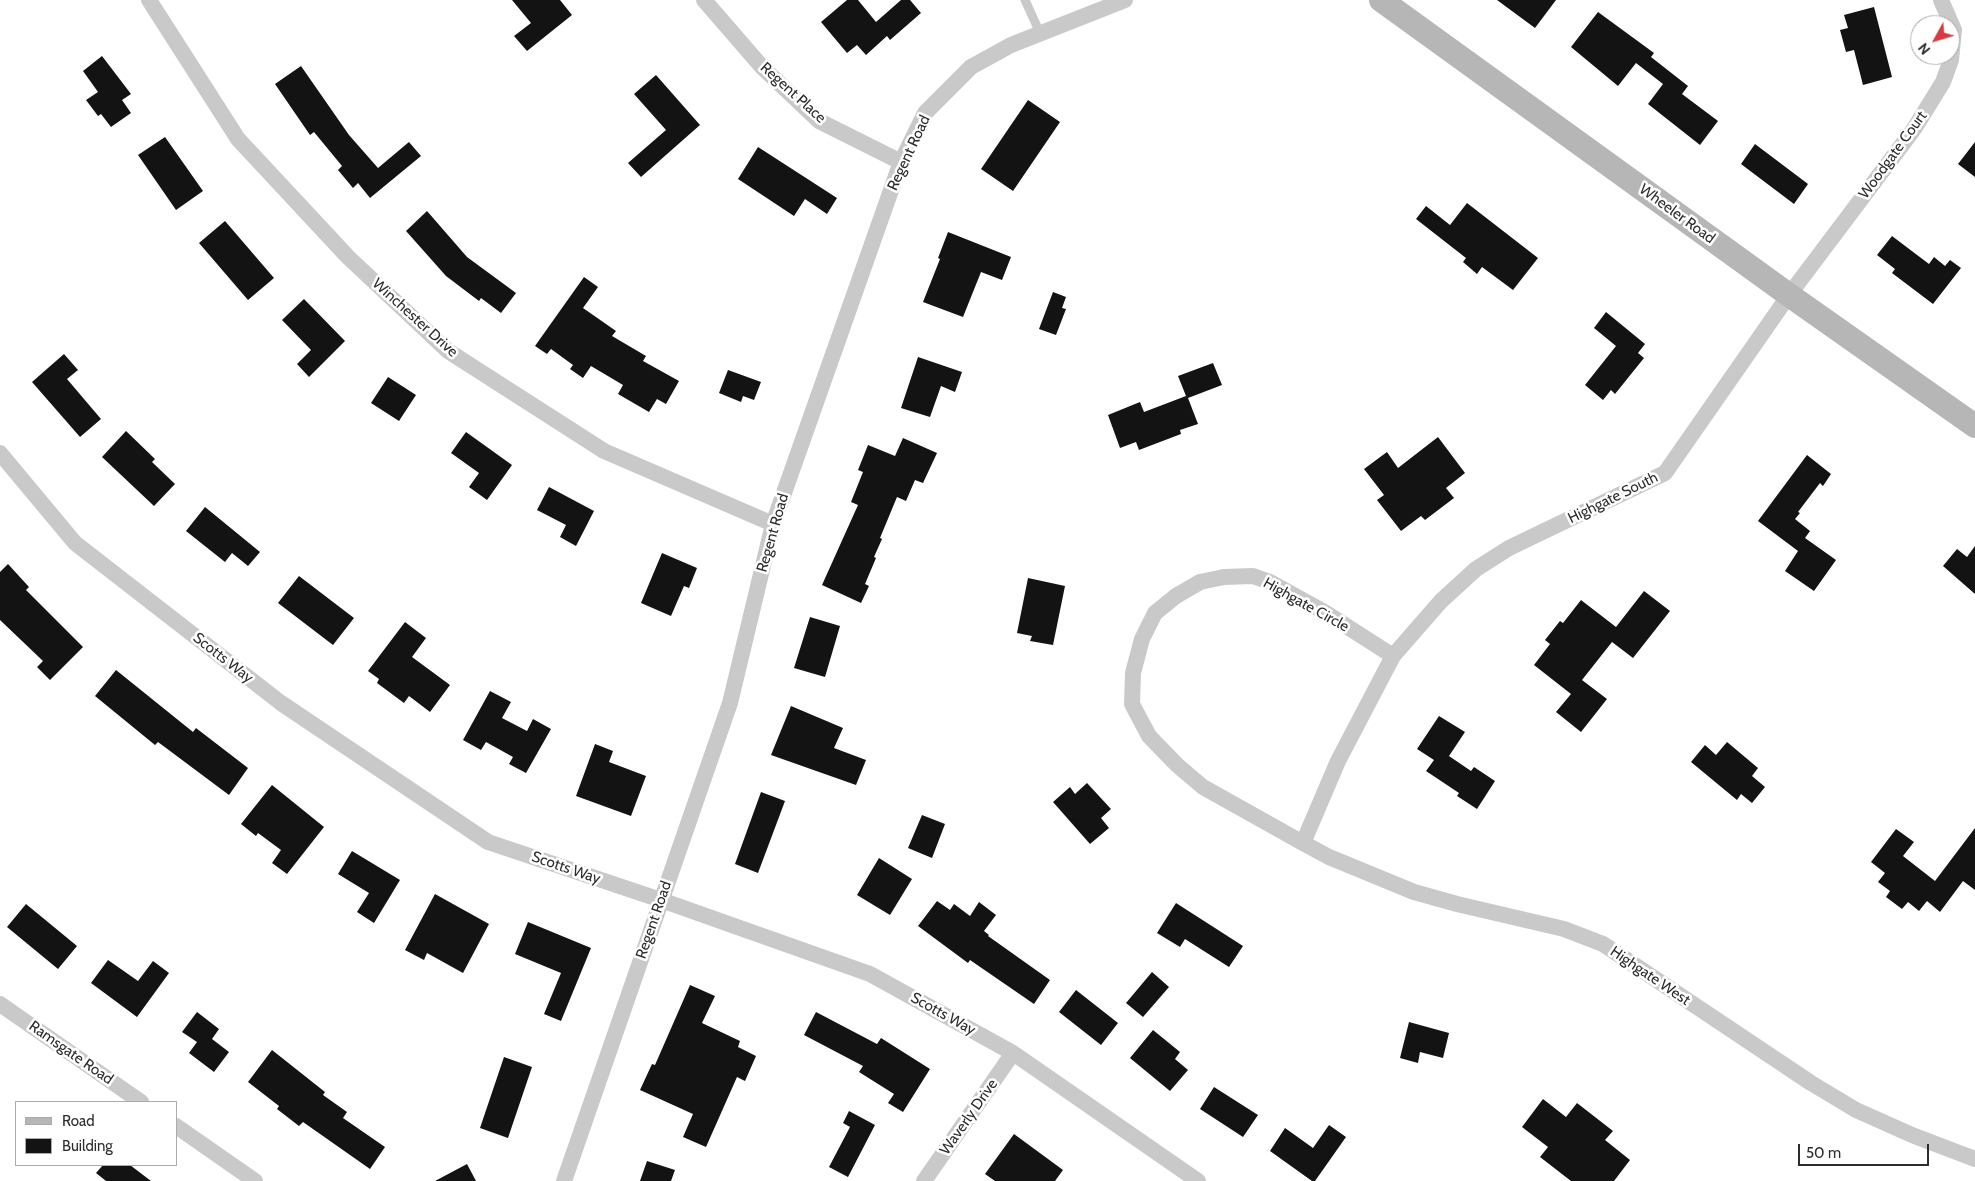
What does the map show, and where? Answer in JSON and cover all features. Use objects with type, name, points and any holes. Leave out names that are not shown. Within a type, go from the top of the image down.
[{"type":"street","name":"Winchester Drive","points":[[149,0],[238,139],[348,257],[448,351],[604,451],[773,524]]},
{"type":"street","name":"Regent Place","points":[[704,0],[762,67],[819,121],[901,162]]},
{"type":"street","name":"Regent Road","points":[[564,1181],[730,702],[773,524],[901,162],[926,113],[971,67],[1010,45],[1125,0]]},
{"type":"street","name":"Wheeler Road","points":[[1380,0],[1789,295],[1975,426]]},
{"type":"street","name":"Woodgate Court","points":[[1789,295],[1914,129],[1943,82],[1951,60],[1954,30],[1941,0]]},
{"type":"street","name":"Highgate South","points":[[1393,656],[1441,601],[1476,569],[1509,548],[1665,473],[1789,295]]},
{"type":"street","name":"Scotts Way","points":[[0,453],[75,543],[280,703],[488,842],[661,900],[870,974],[1013,1053],[1198,1181]]},
{"type":"street","name":"Highgate Circle","points":[[1303,843],[1203,786],[1177,765],[1149,736],[1132,704],[1133,673],[1142,639],[1155,613],[1176,596],[1200,582],[1224,577],[1252,576],[1270,582],[1326,613],[1393,656]]},
{"type":"street","points":[[1303,843],[1338,761],[1393,656]]},
{"type":"street","name":"Highgate West","points":[[1303,843],[1329,857],[1414,892],[1564,929],[1603,944],[1787,1067],[1856,1110],[1912,1135],[1975,1159]]},
{"type":"street","name":"Ramsgate Road","points":[[0,1004],[140,1101]]},
{"type":"street","name":"Waverly Drive","points":[[924,1181],[1013,1053]]},
{"type":"street","points":[[178,1127],[255,1181]]},
{"type":"lane","points":[[1025,0],[1040,33]]},
{"type":"building","points":[[512,0],[560,0],[572,15],[527,51],[514,36],[531,23]]},
{"type":"building","points":[[847,0],[858,0],[876,22],[901,0],[910,0],[921,13],[890,40],[887,36],[866,55],[857,45],[847,53],[821,22]]},
{"type":"building","points":[[1497,0],[1556,0],[1535,28]]},
{"type":"building","points":[[1874,7],[1892,77],[1863,85],[1854,50],[1846,52],[1840,30],[1848,28],[1844,15]]},
{"type":"building","points":[[1598,12],[1654,53],[1651,57],[1688,86],[1682,94],[1718,121],[1700,145],[1648,104],[1663,84],[1636,63],[1618,86],[1571,47]]},
{"type":"building","points":[[102,56],[131,94],[122,100],[131,113],[111,127],[101,114],[98,116],[86,100],[98,92],[83,71]]},
{"type":"building","points":[[301,66],[349,135],[378,168],[409,142],[421,156],[370,198],[358,183],[353,188],[338,170],[342,166],[314,132],[310,135],[275,84]]},
{"type":"building","points":[[656,75],[700,125],[641,177],[628,163],[666,130],[634,94]]},
{"type":"building","points":[[1028,100],[1060,122],[1013,191],[981,169]]},
{"type":"building","points":[[165,137],[203,191],[176,210],[138,155]]},
{"type":"building","points":[[1975,142],[1975,177],[1958,164]]},
{"type":"building","points":[[1755,144],[1808,184],[1794,204],[1741,164]]},
{"type":"building","points":[[758,147],[837,198],[827,214],[805,199],[794,216],[738,179]]},
{"type":"building","points":[[1467,203],[1538,258],[1513,290],[1482,267],[1477,274],[1463,262],[1466,258],[1416,219],[1426,206],[1450,225]]},
{"type":"building","points":[[427,211],[467,257],[516,293],[501,313],[481,298],[479,301],[446,276],[406,231]]},
{"type":"building","points":[[225,221],[274,278],[248,300],[199,243]]},
{"type":"building","points":[[948,232],[1011,257],[1002,280],[981,272],[963,317],[923,302],[940,259],[938,258]]},
{"type":"building","points":[[1892,236],[1929,264],[1934,257],[1945,266],[1950,260],[1961,268],[1933,304],[1892,273],[1895,269],[1877,255]]},
{"type":"building","points":[[584,277],[598,287],[583,308],[616,331],[612,336],[646,356],[643,361],[679,381],[666,404],[657,399],[649,412],[618,394],[623,385],[591,366],[583,378],[570,369],[573,365],[551,349],[547,354],[535,346]]},
{"type":"building","points":[[1053,292],[1066,297],[1062,308],[1066,309],[1056,335],[1039,329]]},
{"type":"building","points":[[304,299],[345,341],[309,377],[297,364],[311,350],[282,320]]},
{"type":"building","points":[[1606,312],[1645,344],[1638,353],[1644,358],[1615,394],[1611,390],[1603,400],[1585,385],[1616,346],[1594,328]]},
{"type":"building","points":[[64,354],[78,370],[67,379],[101,419],[80,437],[32,382]]},
{"type":"building","points":[[918,357],[962,372],[955,392],[941,386],[930,417],[901,408]]},
{"type":"building","points":[[1213,363],[1222,385],[1188,398],[1198,424],[1180,430],[1181,434],[1139,450],[1136,442],[1120,448],[1108,415],[1140,402],[1144,412],[1186,396],[1178,376]]},
{"type":"building","points":[[728,370],[761,382],[754,400],[743,396],[741,402],[719,393]]},
{"type":"building","points":[[388,377],[416,395],[399,421],[371,403]]},
{"type":"building","points":[[126,431],[155,459],[152,462],[175,484],[154,506],[102,457]]},
{"type":"building","points":[[466,432],[512,465],[487,500],[469,487],[479,473],[451,453]]},
{"type":"building","points":[[1438,437],[1465,473],[1446,488],[1454,498],[1425,520],[1421,516],[1401,531],[1377,500],[1384,495],[1364,469],[1387,452],[1398,468]]},
{"type":"building","points":[[903,438],[937,453],[923,483],[915,480],[906,501],[897,497],[880,538],[882,539],[874,557],[876,558],[865,584],[869,586],[861,603],[822,585],[858,505],[851,502],[863,472],[858,470],[868,445],[895,456]]},
{"type":"building","points":[[1807,455],[1831,474],[1823,486],[1820,483],[1798,512],[1800,513],[1795,519],[1810,531],[1805,538],[1836,560],[1814,591],[1785,571],[1798,551],[1758,521]]},
{"type":"building","points":[[549,487],[594,511],[576,546],[560,537],[566,525],[537,510]]},
{"type":"building","points":[[205,507],[260,552],[248,566],[232,553],[225,562],[186,531]]},
{"type":"building","points":[[1975,546],[1975,594],[1943,566],[1957,549],[1967,557]]},
{"type":"building","points":[[662,553],[697,568],[689,588],[684,586],[671,616],[641,603]]},
{"type":"building","points":[[8,564],[29,587],[26,590],[83,647],[50,680],[37,667],[43,661],[0,620],[0,572]]},
{"type":"building","points":[[299,576],[354,618],[333,645],[278,603]]},
{"type":"building","points":[[1028,578],[1065,586],[1053,645],[1030,641],[1032,636],[1017,633]]},
{"type":"building","points":[[1644,591],[1670,611],[1633,658],[1612,642],[1582,680],[1607,699],[1581,732],[1556,712],[1571,694],[1534,665],[1550,644],[1545,640],[1560,621],[1563,623],[1581,600],[1616,627]]},
{"type":"building","points":[[810,617],[840,626],[825,677],[794,668]]},
{"type":"building","points":[[405,622],[426,638],[412,657],[450,685],[430,712],[409,696],[404,703],[377,683],[379,679],[368,671]]},
{"type":"building","points":[[116,670],[193,732],[196,728],[248,768],[229,795],[158,742],[155,745],[95,696]]},
{"type":"building","points":[[490,691],[511,702],[502,718],[527,731],[533,719],[551,729],[526,773],[509,764],[513,757],[486,742],[481,750],[463,740]]},
{"type":"building","points":[[791,706],[843,728],[834,748],[866,760],[856,785],[771,755]]},
{"type":"building","points":[[1439,716],[1465,732],[1449,756],[1471,771],[1474,767],[1495,781],[1477,809],[1457,796],[1459,793],[1426,771],[1434,760],[1417,749]]},
{"type":"building","points":[[1727,742],[1758,768],[1752,776],[1765,787],[1752,803],[1741,794],[1737,800],[1691,762],[1705,745],[1716,755]]},
{"type":"building","points":[[595,744],[613,751],[609,762],[646,776],[631,816],[576,796]]},
{"type":"building","points":[[1087,783],[1111,809],[1101,818],[1109,828],[1090,844],[1053,802],[1070,787],[1075,794]]},
{"type":"building","points":[[272,785],[324,827],[287,874],[272,863],[281,850],[258,833],[256,836],[241,824]]},
{"type":"building","points":[[761,792],[785,801],[758,873],[735,864]]},
{"type":"building","points":[[922,815],[945,824],[932,858],[908,848]]},
{"type":"building","points":[[1975,828],[1975,890],[1963,881],[1940,912],[1927,901],[1919,911],[1908,902],[1902,909],[1886,897],[1890,891],[1878,882],[1885,873],[1871,862],[1896,829],[1914,842],[1903,856],[1935,881]]},
{"type":"building","points":[[352,851],[400,880],[374,923],[357,912],[369,893],[338,874]]},
{"type":"building","points":[[879,858],[912,879],[890,915],[857,895]]},
{"type":"building","points":[[435,894],[489,924],[463,973],[427,953],[424,960],[405,950]]},
{"type":"building","points":[[937,901],[950,910],[954,904],[970,916],[979,902],[996,915],[984,931],[988,936],[1050,980],[1034,1004],[970,960],[968,963],[918,926]]},
{"type":"building","points":[[1176,903],[1243,946],[1229,967],[1185,939],[1180,947],[1157,933]]},
{"type":"building","points":[[26,904],[77,946],[58,969],[7,927]]},
{"type":"building","points":[[528,922],[591,948],[561,1021],[544,1014],[561,973],[515,954]]},
{"type":"building","points":[[108,960],[138,981],[153,961],[169,973],[137,1017],[91,983]]},
{"type":"building","points":[[1152,972],[1169,987],[1143,1017],[1126,1003]]},
{"type":"building","points":[[690,985],[715,996],[702,1023],[740,1041],[738,1047],[756,1056],[745,1081],[737,1077],[706,1147],[683,1137],[693,1114],[640,1090],[652,1064],[655,1065]]},
{"type":"building","points":[[1076,990],[1118,1023],[1101,1045],[1059,1012]]},
{"type":"building","points":[[197,1012],[219,1029],[212,1039],[229,1052],[214,1072],[189,1053],[197,1042],[182,1032]]},
{"type":"building","points":[[816,1012],[877,1044],[881,1038],[930,1069],[903,1112],[888,1103],[894,1094],[859,1072],[863,1066],[804,1035]]},
{"type":"building","points":[[1409,1022],[1449,1033],[1443,1058],[1420,1052],[1418,1063],[1400,1058]]},
{"type":"building","points":[[1153,1030],[1180,1052],[1175,1059],[1188,1070],[1170,1091],[1130,1058]]},
{"type":"building","points":[[272,1050],[325,1092],[323,1095],[347,1112],[343,1118],[385,1147],[370,1169],[303,1122],[299,1126],[277,1109],[279,1106],[248,1082]]},
{"type":"building","points":[[504,1057],[532,1067],[508,1138],[480,1128]]},
{"type":"building","points":[[1214,1087],[1258,1115],[1243,1137],[1200,1109]]},
{"type":"building","points":[[1543,1099],[1566,1117],[1577,1103],[1613,1131],[1605,1140],[1630,1160],[1614,1181],[1571,1181],[1540,1157],[1548,1147],[1522,1127]]},
{"type":"building","points":[[849,1111],[875,1125],[848,1177],[829,1167],[850,1127],[843,1123]]},
{"type":"building","points":[[1329,1125],[1346,1137],[1315,1181],[1312,1181],[1270,1151],[1285,1128],[1313,1148]]},
{"type":"building","points":[[1014,1134],[1063,1170],[1055,1181],[995,1181],[985,1174]]},
{"type":"building","points":[[647,1161],[675,1170],[671,1181],[640,1181]]},
{"type":"building","points":[[467,1164],[476,1181],[435,1181]]},
{"type":"building","points":[[102,1166],[131,1166],[151,1181],[106,1181],[96,1173]]}]
